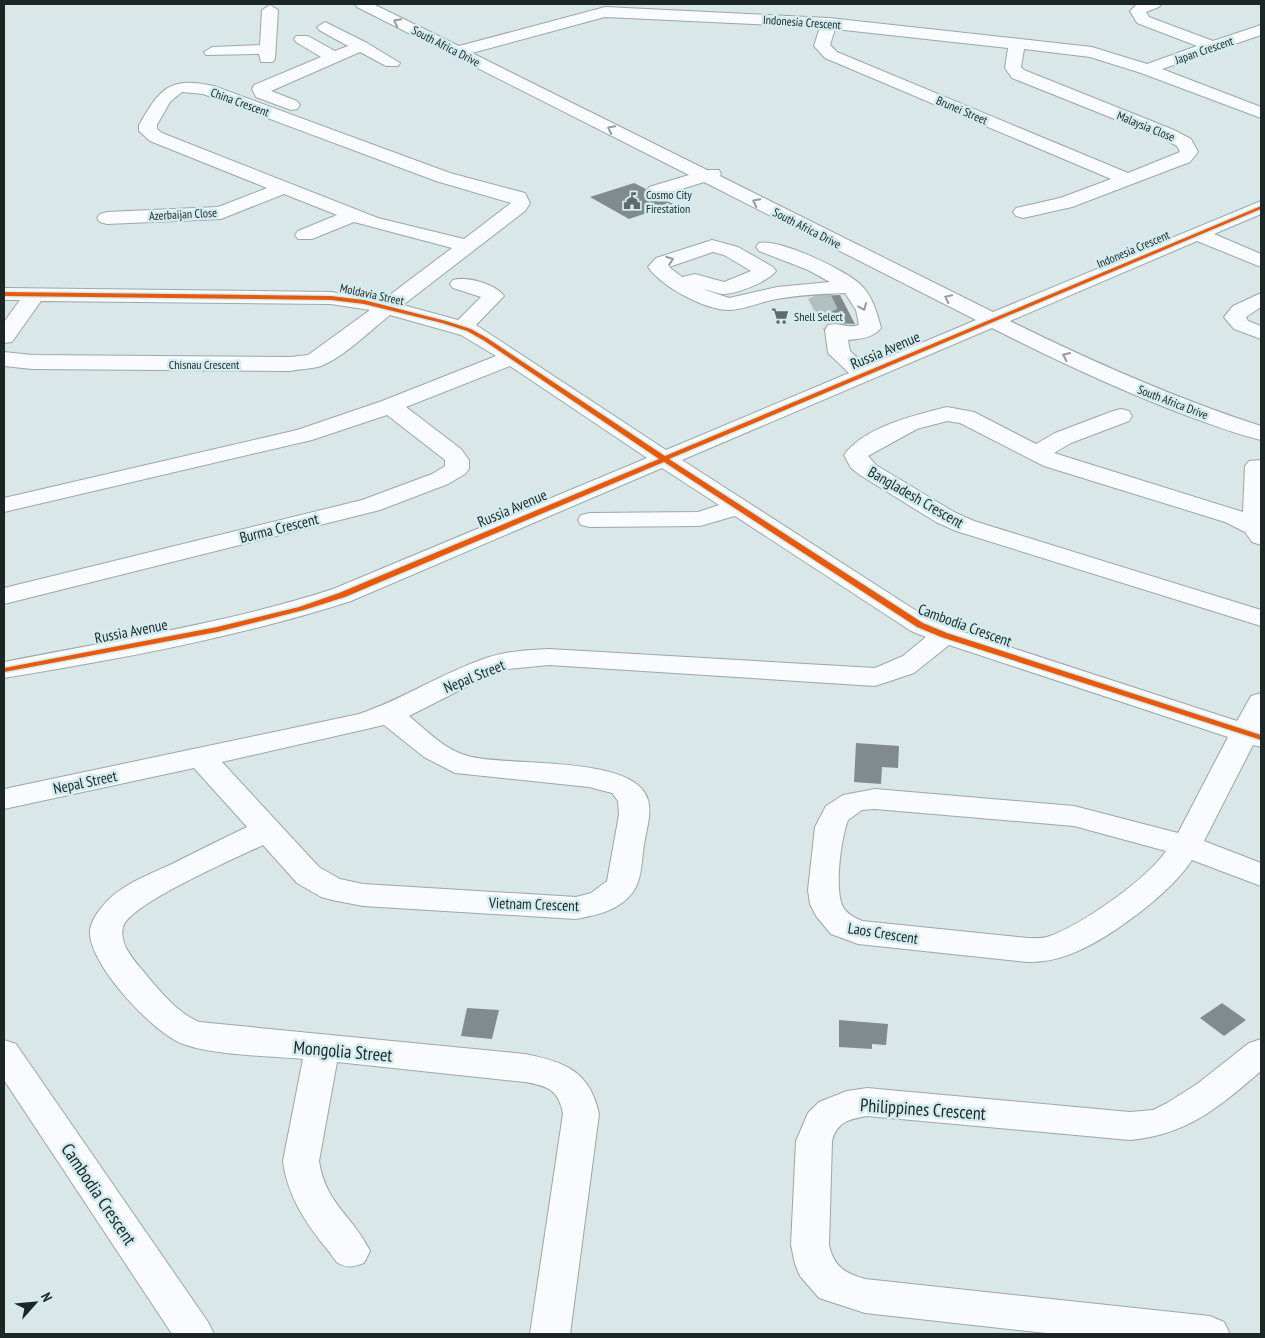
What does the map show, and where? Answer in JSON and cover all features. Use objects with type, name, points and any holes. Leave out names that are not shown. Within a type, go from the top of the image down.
[{"type":"street","name":"South Africa Drive","points":[[362,4],[992,320],[1154,396],[1203,415],[1261,433]]},
{"type":"street","name":"South Africa Drive","points":[[392,4],[1133,369],[1189,391],[1261,414]]},
{"type":"street","points":[[1154,4],[1143,6],[1138,11],[1144,20],[1214,47]]},
{"type":"street","points":[[263,58],[270,10]]},
{"type":"street","name":"Indonesia Crescent","points":[[456,52],[605,12],[830,23],[1092,52],[1147,69],[1261,113]]},
{"type":"street","name":"Brunei Street","points":[[830,23],[822,46],[831,56],[1127,179]]},
{"type":"street","points":[[325,26],[392,63]]},
{"type":"street","name":"Japan Crescent","points":[[1147,69],[1261,30]]},
{"type":"street","points":[[302,39],[333,57]]},
{"type":"street","name":"Malaysia Close","points":[[1017,44],[1013,68],[1018,74],[1168,134],[1188,147],[1189,155],[1056,206],[1023,212]]},
{"type":"street","points":[[315,115],[262,93],[260,89],[263,86],[361,46]]},
{"type":"street","points":[[212,52],[263,58],[289,75]]},
{"type":"street","name":"China Crescent","points":[[387,308],[467,246],[518,206],[521,200],[508,193],[443,177],[208,90],[184,88],[165,94],[148,126],[147,129],[151,134],[379,225],[467,246]]},
{"type":"street","points":[[1231,102],[1254,94]]},
{"type":"street","points":[[656,191],[726,169]]},
{"type":"street","name":"Azerbaijan Close","points":[[107,218],[221,213],[284,188]]},
{"type":"street","name":"Indonesia Crescent","points":[[1012,311],[1261,207]]},
{"type":"street","points":[[766,247],[778,227],[776,212]]},
{"type":"street","points":[[305,235],[354,215]]},
{"type":"street","points":[[1198,234],[1261,261]]},
{"type":"street","points":[[766,247],[803,244],[822,247],[890,270]]},
{"type":"street","points":[[681,283],[696,280],[704,281],[718,288],[746,282],[766,271],[731,252],[712,246],[663,262],[658,266],[661,272],[681,283],[720,304],[731,304],[768,294],[816,292],[852,287]]},
{"type":"street","points":[[766,247],[838,277],[852,287],[860,300],[870,328],[862,332],[837,332],[836,344],[839,352],[863,374]]},
{"type":"street","points":[[798,260],[816,292]]},
{"type":"street","points":[[746,282],[768,294]]},
{"type":"street","points":[[460,284],[494,296],[462,328]]},
{"type":"street","name":"Moldavia Street","points":[[4,294],[331,298],[353,300],[387,308],[462,328],[480,337],[664,459]]},
{"type":"street","points":[[4,336],[35,294]]},
{"type":"street","points":[[1261,299],[1240,310],[1235,317],[1241,325],[1261,333]]},
{"type":"street","name":"Chisnau Crescent","points":[[4,359],[32,362],[300,364],[320,358],[387,308]]},
{"type":"street","name":"Russia Avenue","points":[[4,670],[247,623],[310,606],[364,586],[1012,311]]},
{"type":"street","points":[[4,505],[304,435],[390,406],[512,358]]},
{"type":"street","name":"Burma Crescent","points":[[4,596],[371,505],[440,479],[457,469],[457,460],[453,454],[390,406]]},
{"type":"street","name":"Bangladesh Crescent","points":[[1258,532],[1224,514],[1064,466],[1035,454],[966,416],[947,414],[910,424],[862,448],[856,455],[859,463],[868,470],[945,517],[965,526],[1015,544],[1261,618]]},
{"type":"street","points":[[1035,454],[1063,438],[1121,416]]},
{"type":"street","name":"Cambodia Crescent","points":[[664,459],[907,618],[944,635],[1252,735]]},
{"type":"street","points":[[1257,466],[1258,532]]},
{"type":"street","points":[[590,520],[700,519],[738,507]]},
{"type":"street","name":"Nepal Street","points":[[4,799],[364,722],[389,714],[489,667],[529,658],[875,677],[887,675],[911,666],[944,635]]},
{"type":"street","points":[[1252,735],[1261,702]]},
{"type":"street","name":"Vietnam Crescent","points":[[201,757],[308,875],[322,885],[348,892],[576,908],[598,903],[617,892],[622,883],[634,815],[633,799],[622,786],[590,777],[465,766],[444,757],[429,747],[389,714]]},
{"type":"street","name":"Laos Crescent","points":[[1186,846],[1116,826],[1050,812],[887,799],[866,800],[845,805],[832,818],[824,902],[831,916],[839,925],[858,932],[1045,950],[1076,938],[1143,891],[1169,870],[1186,846],[1252,735]]},
{"type":"street","name":"Mongolia Street","points":[[267,830],[137,894],[121,906],[112,917],[106,934],[108,945],[125,971],[166,1019],[184,1030],[208,1038],[539,1070],[558,1076],[568,1084],[576,1092],[581,1114],[550,1334]]},
{"type":"street","points":[[1186,846],[1261,875]]},
{"type":"street","points":[[322,1049],[301,1161],[301,1172],[305,1188],[351,1251]]},
{"type":"street","name":"Philippines Crescent","points":[[1210,1334],[866,1296],[833,1286],[814,1264],[810,1245],[814,1142],[817,1127],[823,1118],[842,1106],[867,1102],[1130,1126],[1154,1124],[1174,1116],[1193,1104],[1261,1052]]},
{"type":"street","name":"Cambodia Crescent","points":[[4,1053],[194,1334]]},
{"type":"building","name":"Cosmo City Firestation","points":[[634,183],[646,189],[648,197],[661,198],[673,204],[629,219],[590,197]]},
{"type":"building","points":[[840,295],[855,324],[829,323],[816,296]]},
{"type":"building","points":[[856,743],[899,746],[898,768],[882,767],[881,784],[854,782]]},
{"type":"building","points":[[1222,1003],[1246,1020],[1224,1036],[1200,1018]]},
{"type":"building","points":[[467,1008],[499,1010],[492,1039],[461,1036]]},
{"type":"building","points":[[839,1020],[888,1024],[886,1045],[872,1044],[872,1049],[839,1047]]},
{"type":"tunnel","points":[[818,294],[836,330]]},
{"type":"cycle path","points":[[4,670],[217,630],[260,620],[342,595],[1261,207]]},
{"type":"cycle path","points":[[4,294],[331,298],[364,302],[469,330],[920,625],[944,635],[1261,738]]},
{"type":"place","name":"Cosmo City Firestation","points":[[632,201]]},
{"type":"place","name":"Shell Select","points":[[780,316]]}]
